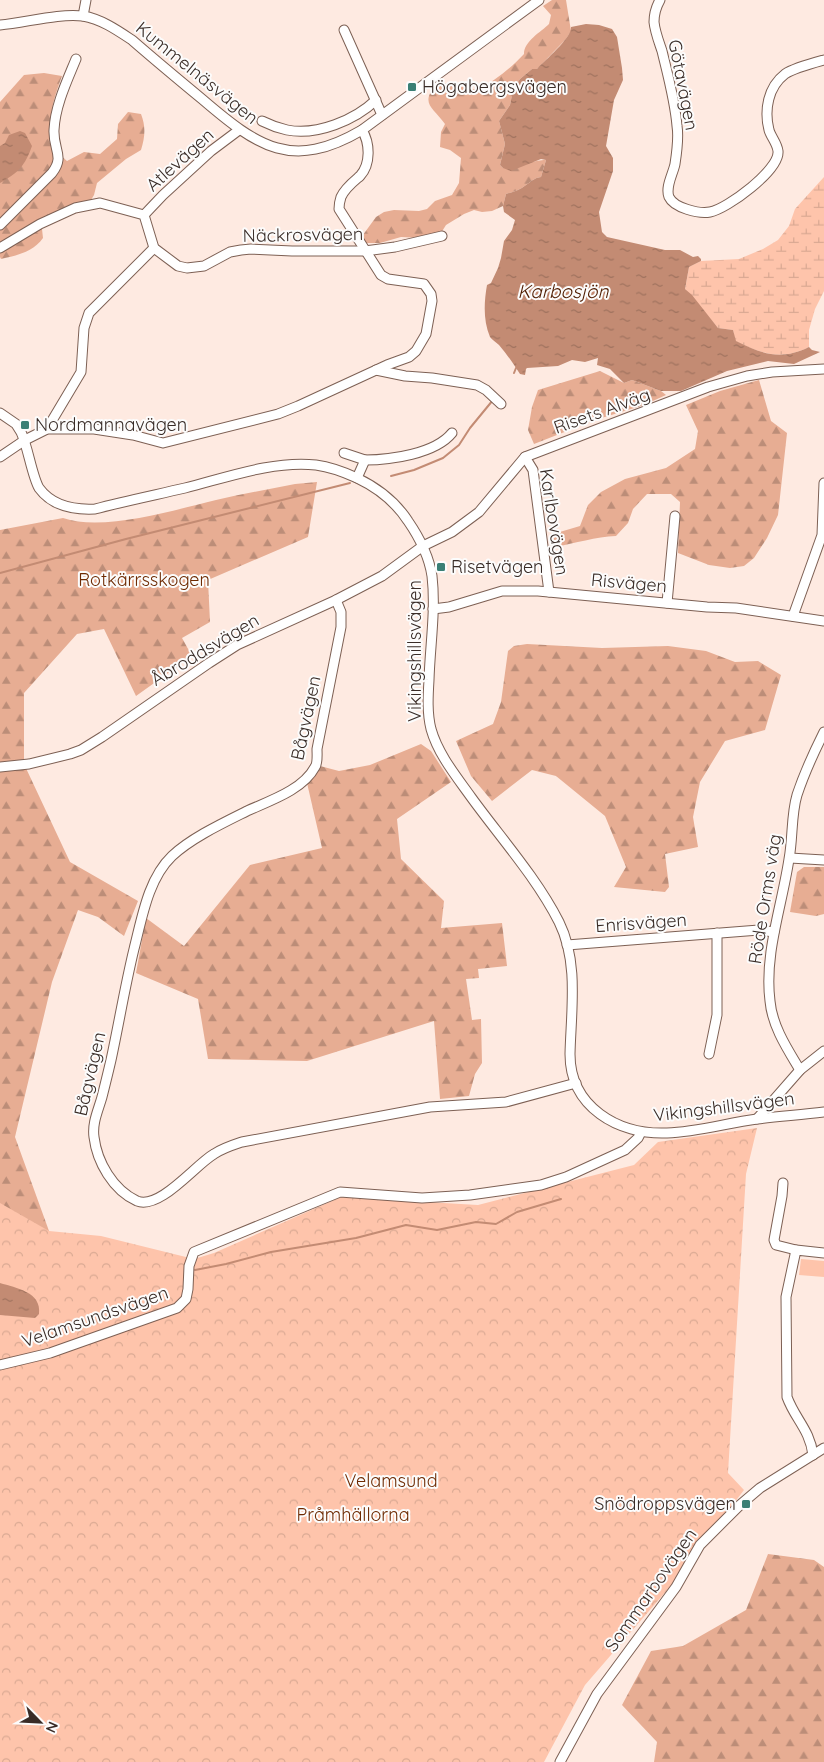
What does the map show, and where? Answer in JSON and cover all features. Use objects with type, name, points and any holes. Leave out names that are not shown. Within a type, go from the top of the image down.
[{"type":"street","points":[[83,16],[86,0]]},
{"type":"street","name":"Kummelnäsvägen","points":[[0,24],[65,16],[83,16],[106,24],[132,40],[239,130],[264,144],[297,151],[327,147],[343,141],[362,130],[539,0]]},
{"type":"street","name":"Götavägen","points":[[660,0],[655,11],[654,21],[668,76],[677,126],[678,146],[675,166],[669,184],[669,197],[676,204],[696,212],[703,213],[717,210],[751,188],[775,162],[778,150],[769,129],[767,104],[772,89],[785,74],[824,60]]},
{"type":"street","points":[[344,30],[382,114]]},
{"type":"street","points":[[0,225],[58,165],[60,158],[55,147],[54,129],[76,59]]},
{"type":"street","name":"Kummelnäsvägen","points":[[262,121],[276,128],[288,131],[320,128],[347,121],[376,100]]},
{"type":"street","name":"Atlevägen","points":[[144,215],[205,157],[239,130]]},
{"type":"street","points":[[0,458],[25,440],[48,429],[94,429],[133,435],[163,443],[278,414],[409,357],[416,351],[426,334],[432,301],[431,294],[424,284],[388,279],[381,275],[339,209],[341,197],[347,187],[362,174],[367,165],[368,151],[362,130]]},
{"type":"street","points":[[0,248],[40,224],[74,208],[100,203],[144,215],[154,248],[89,313],[84,328],[81,372],[48,429]]},
{"type":"street","name":"Näckrosvägen","points":[[154,248],[178,266],[187,268],[204,266],[230,252],[250,249],[365,251],[395,247],[442,236]]},
{"type":"street","name":"Risets Alväg","points":[[423,546],[452,532],[479,512],[525,457],[596,429],[667,405],[708,387],[747,376],[772,372],[824,369]]},
{"type":"street","points":[[376,370],[405,376],[477,385],[492,394],[501,404]]},
{"type":"street","name":"Vikingshillsvägen","points":[[0,413],[16,424],[25,440],[39,487],[47,496],[61,505],[83,510],[95,509],[278,466],[321,466],[357,478],[374,487],[393,502],[404,514],[423,546],[432,575],[433,609],[428,694],[432,731],[450,768],[541,892],[559,922],[567,946],[572,991],[570,1059],[576,1083],[587,1104],[609,1120],[641,1132],[668,1133],[757,1119],[824,1112]]},
{"type":"street","points":[[344,453],[365,460],[384,459],[415,453],[438,445],[448,439],[452,433]]},
{"type":"street","name":"Karlbovägen","points":[[525,457],[533,470],[549,592]]},
{"type":"street","points":[[357,478],[365,460]]},
{"type":"street","points":[[793,616],[823,535],[824,483]]},
{"type":"street","points":[[668,603],[675,516]]},
{"type":"street","name":"Åbroddsvägen","points":[[0,767],[29,764],[81,750],[237,645],[336,600],[382,576],[423,546]]},
{"type":"street","name":"Risvägen","points":[[433,609],[449,607],[502,591],[549,592],[706,607],[736,608],[824,621]]},
{"type":"street","name":"Bågvägen","points":[[336,600],[341,612],[341,627],[317,749],[316,766],[306,779],[287,793],[227,821],[186,845],[172,857],[153,884],[139,929],[111,1060],[95,1116],[94,1139],[103,1167],[114,1184],[124,1192],[136,1200],[148,1202],[161,1198],[214,1154],[236,1144],[430,1107],[506,1102],[576,1083]]},
{"type":"street","name":"Röde Orms väg","points":[[800,1070],[785,1044],[770,1003],[771,952],[790,858],[797,796],[824,732]]},
{"type":"street","points":[[790,858],[824,860]]},
{"type":"street","name":"Enrisvägen","points":[[567,946],[759,930],[774,932]]},
{"type":"street","points":[[709,1054],[717,1015],[717,933]]},
{"type":"street","points":[[757,1119],[800,1070],[824,1051]]},
{"type":"street","name":"Velamsundsvägen","points":[[0,1365],[50,1353],[176,1308],[186,1299],[189,1266],[194,1252],[340,1192],[422,1198],[470,1195],[541,1185],[566,1177],[625,1150],[638,1138],[641,1132]]},
{"type":"street","points":[[782,1182],[782,1196],[774,1240],[776,1245],[796,1250],[824,1253]]},
{"type":"street","points":[[796,1250],[786,1297],[787,1397],[811,1441],[813,1455]]},
{"type":"street","name":"Sommarbovägen","points":[[560,1762],[597,1694],[676,1587],[700,1545],[760,1488],[824,1448]]},
{"type":"green space","points":[[552,0],[566,0],[571,31],[566,39],[537,69],[532,69],[520,79],[513,90],[510,105],[499,121],[505,144],[500,165],[503,168],[546,160],[541,177],[519,190],[506,194],[503,206],[492,211],[482,212],[474,210],[464,214],[446,225],[441,233],[422,238],[401,237],[380,243],[364,243],[360,239],[376,217],[384,212],[394,210],[419,211],[427,209],[435,201],[452,195],[459,183],[461,158],[450,150],[440,147],[441,132],[445,124],[432,109],[428,100],[432,89],[438,82],[478,90],[502,74],[524,54],[530,41],[549,24],[551,15],[543,6]]},
{"type":"green space","points":[[44,73],[62,76],[52,111],[50,128],[52,148],[67,161],[84,152],[100,154],[117,139],[118,124],[128,112],[141,114],[143,119],[144,136],[141,150],[126,159],[97,183],[91,200],[74,204],[41,220],[43,238],[35,247],[1,259],[0,102],[24,75]]},
{"type":"green space","points":[[824,177],[824,291],[815,309],[809,330],[809,347],[780,355],[763,352],[735,341],[733,330],[718,328],[685,289],[689,267],[701,261],[739,259],[763,249],[778,240],[789,226],[795,209]]},
{"type":"green space","points":[[600,371],[624,383],[632,380],[661,391],[666,395],[644,405],[595,420],[534,444],[528,430],[532,407],[538,390]]},
{"type":"green space","points":[[759,380],[771,421],[787,433],[778,515],[767,538],[754,558],[744,566],[730,568],[709,565],[678,553],[680,502],[671,494],[647,494],[633,509],[628,523],[616,536],[555,547],[553,534],[580,526],[588,505],[601,492],[625,479],[666,468],[695,449],[698,431],[686,405],[720,391]]},
{"type":"green space","name":"Rotkärrsskogen","points":[[317,482],[308,537],[208,580],[210,622],[182,638],[192,656],[136,696],[104,629],[77,634],[24,693],[24,764],[70,862],[138,901],[124,936],[98,917],[78,910],[52,982],[15,1137],[49,1231],[0,1234],[0,530],[63,518],[79,522],[98,522],[139,518],[295,484]]},
{"type":"green space","points":[[527,644],[602,648],[668,646],[706,651],[735,662],[758,661],[781,675],[765,730],[725,741],[700,782],[693,817],[698,847],[665,854],[669,887],[665,892],[614,887],[626,867],[605,816],[556,776],[532,770],[492,801],[471,776],[456,741],[493,724],[501,702],[508,651],[514,646]]},
{"type":"green space","points":[[421,744],[431,751],[451,782],[397,819],[401,859],[444,901],[441,928],[502,923],[507,966],[478,969],[479,978],[466,979],[472,1020],[481,1019],[482,1063],[475,1074],[469,1096],[440,1099],[434,1021],[307,1061],[208,1059],[198,999],[136,973],[146,918],[184,946],[250,865],[322,848],[307,783],[320,766],[339,771],[370,765]]},
{"type":"green space","points":[[804,867],[824,867],[824,914],[816,916],[790,912],[797,872]]},
{"type":"green space","name":"Velamsund","points":[[757,1128],[746,1174],[728,1473],[744,1490],[668,1589],[585,1685],[544,1762],[0,1762],[0,1203],[49,1231],[101,1236],[194,1259],[214,1253],[341,1197],[478,1205],[634,1165],[658,1142]]},
{"type":"green space","points":[[801,1259],[824,1261],[824,1277],[799,1275]]},
{"type":"green space","points":[[768,1554],[814,1560],[824,1567],[824,1762],[654,1762],[657,1742],[622,1705],[651,1651],[683,1646],[746,1610]]},
{"type":"water","name":"Karbosjön","points":[[586,24],[612,29],[617,37],[623,80],[614,100],[606,146],[613,158],[613,171],[599,212],[602,232],[607,237],[665,250],[680,250],[693,257],[698,256],[701,261],[689,267],[685,289],[718,328],[733,330],[736,341],[772,354],[789,354],[809,347],[820,352],[794,364],[768,361],[727,371],[681,391],[661,391],[632,380],[624,383],[610,369],[597,365],[598,358],[585,362],[572,360],[558,366],[527,368],[525,375],[520,374],[502,348],[490,337],[486,325],[485,311],[487,285],[491,283],[498,268],[504,241],[512,230],[515,220],[504,212],[503,206],[506,194],[519,190],[541,177],[546,160],[541,159],[511,171],[503,168],[500,165],[505,144],[499,121],[510,105],[513,90],[520,79],[532,69],[537,69],[557,49],[567,37],[571,27]]},
{"type":"water","points":[[20,131],[25,133],[32,146],[24,164],[12,176],[0,183],[0,146],[5,143],[9,135]]},
{"type":"water","points":[[0,1283],[27,1292],[36,1301],[39,1307],[39,1314],[35,1318],[0,1315]]},
{"type":"waterway","points":[[514,373],[516,368]]},
{"type":"waterway","points":[[391,476],[414,470],[443,458],[459,445],[493,400]]},
{"type":"waterway","points":[[0,573],[126,539],[350,483]]},
{"type":"waterway","points":[[195,1270],[271,1252],[356,1238],[406,1225],[437,1230],[476,1222],[496,1224],[517,1212],[561,1199]]},
{"type":"place","name":"Högabergsvägen","points":[[412,87]]},
{"type":"place","name":"Nordmannavägen","points":[[25,425]]},
{"type":"place","name":"Risetvägen","points":[[441,567]]},
{"type":"place","name":"Snödroppsvägen","points":[[746,1504]]},
{"type":"park label","name":"Pråmhällorna","points":[[353,1515]]}]
